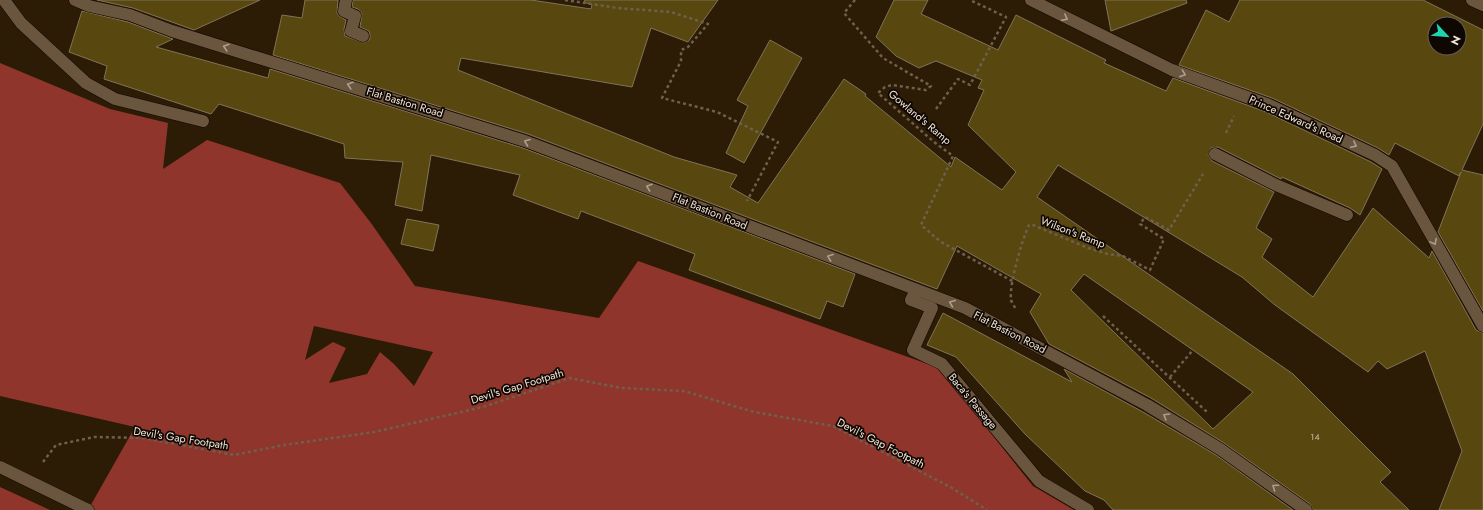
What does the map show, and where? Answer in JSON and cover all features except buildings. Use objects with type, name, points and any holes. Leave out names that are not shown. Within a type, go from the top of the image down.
[{"type":"street","points":[[4,0],[22,22],[86,83],[115,99],[203,121]]},
{"type":"street","name":"Flat Bastion Road","points":[[75,0],[89,6],[130,15],[172,31],[474,124],[666,194],[965,308],[1136,399],[1220,449],[1306,510]]},
{"type":"street","points":[[346,0],[344,11],[355,16],[351,31],[363,36]]},
{"type":"street","name":"Prince Edward's Road","points":[[1031,0],[1172,70],[1269,106],[1375,155],[1392,166],[1483,326]]},
{"type":"street","points":[[1472,0],[1483,5]]},
{"type":"street","points":[[1215,154],[1276,185],[1347,215]]},
{"type":"street","name":"Baca's Passage","points":[[916,290],[911,300],[932,308],[913,350],[942,364],[1039,481],[1088,510]]},
{"type":"street","points":[[0,468],[88,510]]},
{"type":"path","points":[[565,0],[618,8],[671,12],[708,24],[688,47],[681,50],[681,61],[662,98],[716,112],[778,142],[738,222]]},
{"type":"path","name":"Gowland's Ramp","points":[[854,0],[844,13],[883,58],[931,86],[926,90],[892,85],[885,87],[878,93],[934,142],[953,156],[921,225],[942,242],[1014,282]]},
{"type":"path","name":"Gowland's Ramp","points":[[936,109],[958,79],[970,85],[1006,17],[970,0]]},
{"type":"path","name":"Wilson's Ramp","points":[[1011,301],[1023,238],[1028,225],[1033,225],[1088,248],[1108,254],[1123,256],[1150,270],[1164,238],[1140,224],[1145,217],[1169,230],[1215,154],[1244,96]]},
{"type":"path","points":[[1103,316],[1208,413]]},
{"type":"path","points":[[1170,377],[1192,350]]},
{"type":"path","name":"Devil's Gap Footpath","points":[[56,445],[94,437],[143,438],[234,455],[284,445],[374,432],[483,407],[570,378],[621,388],[684,391],[754,412],[833,426],[952,488],[987,510]]},
{"type":"shaded area","points":[[0,63],[110,109],[168,123],[163,169],[207,140],[340,183],[371,223],[415,286],[599,318],[638,261],[939,368],[1033,486],[1074,510],[88,510],[135,427],[0,396]],"holes":[[[314,326],[433,352],[414,386],[394,364],[380,352],[367,374],[329,383],[346,348],[333,342],[305,360]]]},
{"type":"shaded area","points":[[0,487],[50,510],[0,510]]}]
